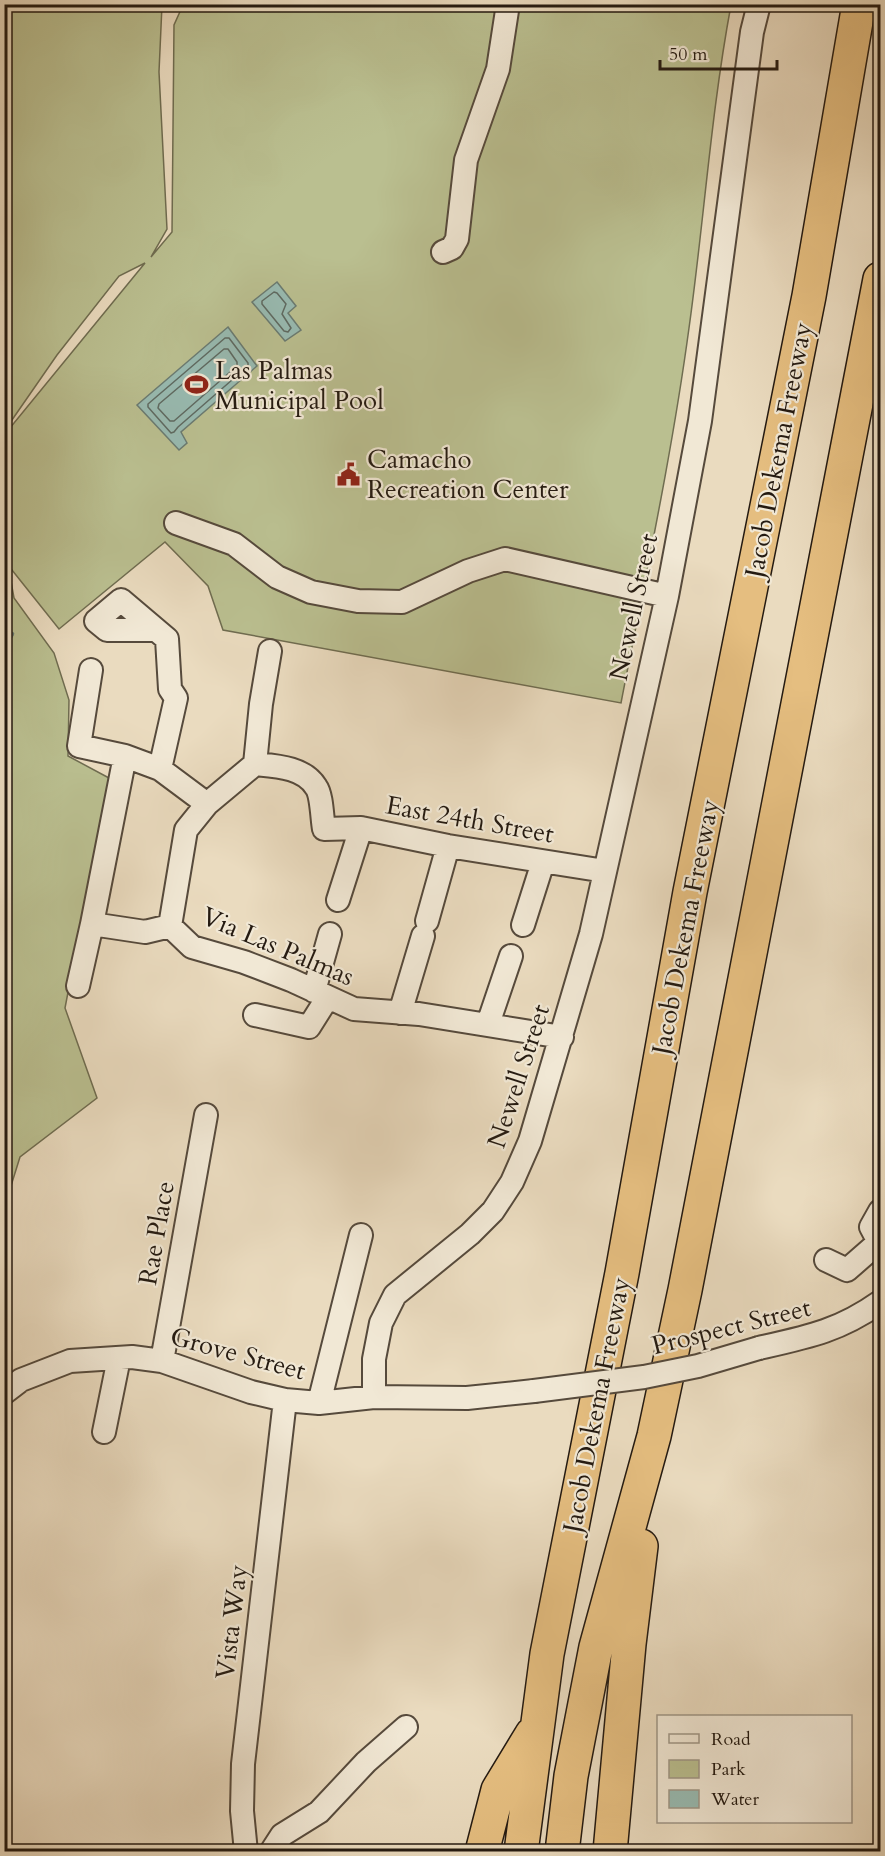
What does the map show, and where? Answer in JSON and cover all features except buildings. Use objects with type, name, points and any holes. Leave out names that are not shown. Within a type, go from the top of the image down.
[{"type":"highway","name":"Jacob Dekema Freeway","points":[[521,1851],[547,1654],[622,1273],[690,892],[808,296],[860,4]]},
{"type":"highway","points":[[561,1851],[571,1776],[596,1647],[654,1436],[685,1290],[880,279]]},
{"type":"highway","points":[[610,1851],[629,1644],[654,1436]]},
{"type":"highway","points":[[482,1851],[498,1790],[538,1722]]},
{"type":"street","points":[[443,252],[452,248],[457,240],[466,160],[498,69],[508,4]]},
{"type":"street","name":"Newell Street","points":[[748,4],[752,32]]},
{"type":"street","name":"Newell Street","points":[[374,1397],[374,1359],[381,1323],[395,1295],[470,1234],[493,1211],[512,1182],[530,1141],[591,934],[667,596],[700,421],[752,32],[759,4]]},
{"type":"street","points":[[176,523],[234,544],[277,577],[311,592],[358,601],[402,602],[468,571],[505,559],[667,596]]},
{"type":"street","points":[[156,630],[168,639],[170,689],[176,698],[160,769]]},
{"type":"street","points":[[255,764],[261,704],[270,651]]},
{"type":"street","points":[[91,670],[79,746],[125,756],[160,769],[207,804]]},
{"type":"street","points":[[78,986],[125,756]]},
{"type":"street","name":"East 24th Street","points":[[255,764],[287,767],[309,779],[318,788],[324,829],[361,828],[448,846],[605,871]]},
{"type":"street","name":"Via Las Palmas","points":[[255,764],[207,804],[186,830],[170,926],[192,947],[244,962],[354,1009],[488,1024],[562,1037]]},
{"type":"street","points":[[338,900],[361,828]]},
{"type":"street","points":[[400,1013],[448,846]]},
{"type":"street","points":[[523,925],[543,862]]},
{"type":"street","points":[[92,924],[145,932],[170,926]]},
{"type":"street","points":[[255,1014],[309,1027],[321,994],[330,934]]},
{"type":"street","points":[[488,1024],[511,957]]},
{"type":"street","name":"Rae Place","points":[[162,1361],[206,1115]]},
{"type":"street","points":[[826,1260],[847,1270],[880,1242],[871,1227],[880,1211]]},
{"type":"street","points":[[319,1403],[361,1235]]},
{"type":"street","name":"Prospect Street","points":[[374,1397],[467,1398],[644,1377],[698,1366],[759,1348],[812,1336],[856,1319],[880,1302]]},
{"type":"street","name":"Grove Street","points":[[4,1393],[21,1380],[70,1361],[132,1357],[162,1361],[251,1392],[285,1400],[319,1403],[374,1397]]},
{"type":"street","points":[[104,1432],[119,1358]]},
{"type":"street","name":"Vista Way","points":[[246,1851],[242,1811],[243,1764],[285,1400]]},
{"type":"street","points":[[271,1851],[282,1835],[318,1812],[366,1762],[406,1727]]},
{"type":"green space","points":[[5,5],[162,5],[159,72],[167,229],[151,257],[172,232],[174,25],[183,5],[731,5],[718,86],[694,288],[675,422],[621,703],[223,630],[208,586],[165,542],[59,629],[8,565],[14,598],[54,653],[69,700],[68,756],[109,778],[65,1008],[97,1098],[20,1157],[5,1205],[5,434],[145,263],[119,276],[57,355],[5,430]]},
{"type":"water","points":[[277,282],[296,306],[288,313],[301,330],[285,341],[252,302]]},
{"type":"water","name":"Las Palmas Municipal Pool","points":[[228,327],[257,366],[181,432],[187,443],[179,450],[137,405]]},
{"type":"waterway","points":[[4,647],[12,634]]},
{"type":"place","name":"Las Palmas Municipal Pool","points":[[197,385]]},
{"type":"place","name":"Camacho Recreation Center","points":[[349,474]]}]
